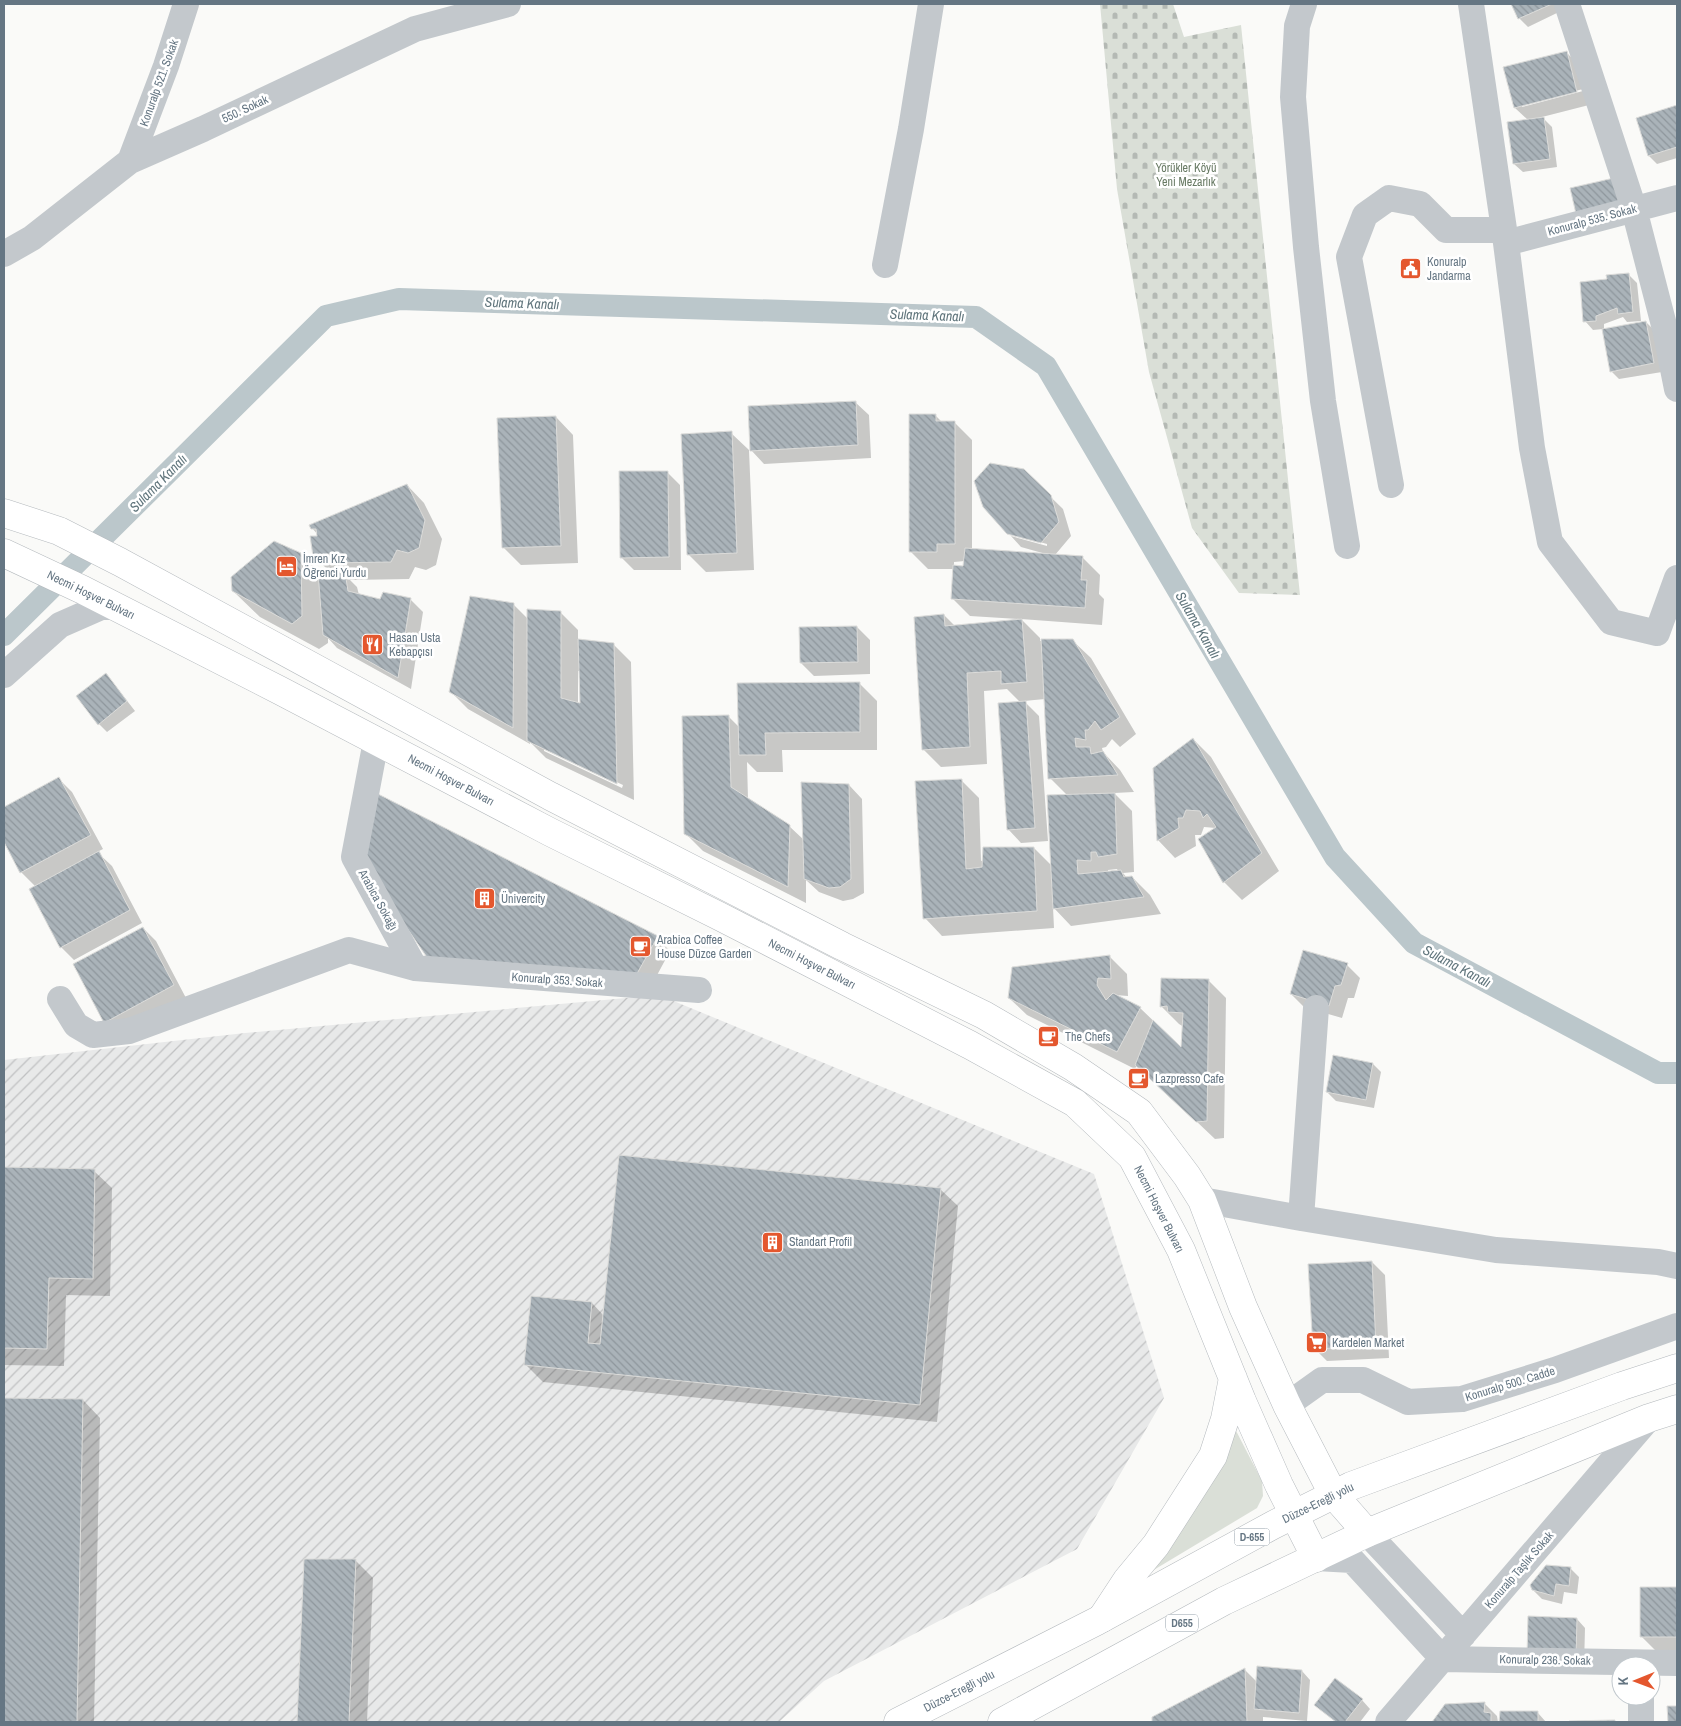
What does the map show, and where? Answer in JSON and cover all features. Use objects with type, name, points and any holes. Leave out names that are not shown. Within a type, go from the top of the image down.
[{"type":"main road","points":[[4,513],[59,531],[120,562],[334,681],[550,796],[842,946],[984,1015],[1073,1066],[1139,1112],[1202,1200],[1243,1306],[1287,1404],[1333,1494],[1367,1533],[1649,1418],[1677,1409]]},
{"type":"main road","name":"Necmi Hoşver Bulvarı","points":[[4,553],[83,590],[550,832],[719,916],[970,1045],[1075,1103],[1132,1157],[1181,1250],[1233,1378],[1294,1515],[1316,1558]]},
{"type":"main road","name":"Düzce-Ereğli yolu","points":[[898,1722],[1102,1618],[1333,1494],[1613,1389],[1677,1368]]},
{"type":"main road","points":[[1102,1618],[1127,1580],[1161,1537],[1214,1456],[1225,1419],[1233,1378]]},
{"type":"main road","name":"D655","points":[[1002,1722],[1224,1601],[1367,1533]]},
{"type":"street","name":"Konuralp 521. Sokak","points":[[130,161],[166,66],[186,4]]},
{"type":"street","name":"550. Sokak","points":[[4,254],[32,238],[130,161],[203,130],[415,29],[508,4]]},
{"type":"street","points":[[885,266],[911,129],[931,4]]},
{"type":"street","points":[[1304,4],[1297,26],[1293,97],[1306,247],[1324,401],[1347,546]]},
{"type":"street","points":[[1471,4],[1505,236],[1532,448],[1550,542],[1611,622],[1658,632],[1677,578]]},
{"type":"street","points":[[1567,4],[1634,209],[1666,329],[1677,389]]},
{"type":"street","name":"Konuralp 535. Sokak","points":[[1391,485],[1349,257],[1365,215],[1389,198],[1420,204],[1446,230],[1505,236],[1677,198]]},
{"type":"street","points":[[4,675],[60,625],[101,607],[116,607]]},
{"type":"street","name":"Arabica Sokağı","points":[[376,741],[354,856],[415,968]]},
{"type":"street","name":"Konuralp 353. Sokak","points":[[60,999],[76,1025],[93,1035],[128,1031],[349,950],[415,968],[699,990]]},
{"type":"street","points":[[1301,1218],[1316,1008]]},
{"type":"street","points":[[1202,1200],[1496,1250],[1658,1262],[1677,1266]]},
{"type":"street","name":"Konuralp 500. Cadde","points":[[1287,1404],[1322,1380],[1363,1380],[1408,1402],[1462,1399],[1555,1370],[1677,1326]]},
{"type":"street","name":"Konuralp Taşlık Sokak","points":[[1388,1722],[1649,1418]]},
{"type":"street","points":[[1367,1533],[1463,1635]]},
{"type":"street","points":[[1316,1558],[1352,1560],[1443,1659]]},
{"type":"street","name":"Konuralp 236. Sokak","points":[[1443,1659],[1611,1663]]},
{"type":"street","name":"Konuralp 236. Sokak","points":[[1661,1663],[1677,1663]]},
{"type":"street","points":[[1641,1706],[1641,1722]]},
{"type":"shaded area","name":"Standart Profil","points":[[659,995],[1094,1174],[1164,1398],[1077,1549],[824,1681],[779,1722],[4,1722],[4,1060],[245,1033]]},
{"type":"green space","name":"Yörükler Köyü Yeni Mezarlık","points":[[1100,4],[1173,4],[1184,37],[1241,25],[1300,595],[1239,593],[1192,528],[1149,372],[1117,189]]},
{"type":"green space","points":[[1232,1423],[1262,1481],[1263,1496],[1257,1508],[1152,1571],[1158,1553]]},
{"type":"building","points":[[1511,4],[1552,4],[1518,19]]},
{"type":"building","points":[[1567,51],[1577,92],[1514,108],[1503,67]]},
{"type":"building","points":[[1677,105],[1677,147],[1648,156],[1636,118]]},
{"type":"building","points":[[1544,117],[1550,159],[1513,164],[1507,122]]},
{"type":"building","points":[[1614,178],[1621,209],[1577,218],[1570,188]]},
{"type":"building","points":[[1629,273],[1633,312],[1618,314],[1617,308],[1596,316],[1596,321],[1583,322],[1580,282],[1607,279],[1606,275]]},
{"type":"building","points":[[1646,321],[1654,363],[1610,372],[1602,329]]},
{"type":"building","points":[[856,401],[858,445],[750,451],[748,406]]},
{"type":"building","points":[[909,414],[936,414],[936,421],[955,421],[955,544],[937,544],[937,552],[909,552]]},
{"type":"building","points":[[556,416],[561,546],[502,548],[497,418]]},
{"type":"building","points":[[732,431],[737,553],[687,555],[681,434]]},
{"type":"building","points":[[990,463],[1024,469],[1051,495],[1059,522],[1041,543],[1007,534],[983,507],[974,481]]},
{"type":"building","points":[[619,471],[668,471],[669,557],[620,558]]},
{"type":"building","points":[[407,484],[425,520],[419,548],[408,553],[397,550],[391,562],[328,563],[329,554],[313,556],[310,536],[317,536],[316,529],[311,529],[309,525]]},
{"type":"building","points":[[274,541],[301,553],[302,616],[292,624],[232,591],[231,577]]},
{"type":"building","points":[[965,548],[1083,556],[1081,580],[1087,580],[1085,608],[951,599],[953,565],[963,566]]},
{"type":"building","points":[[345,572],[348,591],[380,599],[383,592],[411,598],[398,678],[323,635],[318,573]]},
{"type":"building","points":[[470,596],[514,603],[513,728],[449,692]]},
{"type":"building","points":[[527,609],[561,611],[561,698],[580,703],[578,639],[614,643],[617,784],[527,741]]},
{"type":"building","points":[[944,614],[945,626],[1022,619],[1027,682],[1001,684],[1001,671],[967,673],[970,747],[922,750],[914,617]]},
{"type":"building","points":[[857,626],[858,662],[800,663],[799,627]]},
{"type":"building","points":[[1041,639],[1073,639],[1120,717],[1101,730],[1095,721],[1088,730],[1085,730],[1086,740],[1075,738],[1076,747],[1090,747],[1091,754],[1103,751],[1118,775],[1048,779]]},
{"type":"building","points":[[106,673],[127,701],[98,725],[76,696]]},
{"type":"building","points":[[860,682],[860,732],[765,733],[766,755],[739,755],[737,683]]},
{"type":"building","points":[[1026,701],[1035,828],[1007,830],[998,703]]},
{"type":"building","points":[[729,715],[731,787],[790,825],[788,887],[684,834],[682,716]]},
{"type":"building","points":[[1193,738],[1262,853],[1223,883],[1198,839],[1216,827],[1207,814],[1203,818],[1200,811],[1186,810],[1183,818],[1178,818],[1179,828],[1157,841],[1153,768]]},
{"type":"building","points":[[59,777],[91,835],[20,873],[4,842],[4,807]]},
{"type":"building","points":[[962,779],[966,869],[982,867],[983,847],[1034,847],[1037,911],[923,919],[915,781]]},
{"type":"building","points":[[801,782],[849,784],[851,879],[840,887],[829,888],[804,879]]},
{"type":"building","points":[[1115,793],[1117,854],[1098,857],[1096,852],[1091,852],[1091,861],[1077,860],[1078,874],[1121,870],[1124,877],[1132,876],[1144,897],[1053,909],[1047,795]]},
{"type":"building","name":"Ünivercity","points":[[378,794],[658,936],[634,979],[435,969],[361,861]]},
{"type":"building","points":[[99,851],[130,910],[60,948],[29,889]]},
{"type":"building","points":[[143,927],[174,985],[104,1023],[73,964]]},
{"type":"building","points":[[1303,950],[1348,963],[1341,985],[1335,986],[1329,1006],[1290,994]]},
{"type":"building","points":[[1110,955],[1111,979],[1098,978],[1097,985],[1106,1000],[1113,993],[1141,1007],[1117,1052],[1008,998],[1012,967]]},
{"type":"building","points":[[1161,978],[1209,979],[1207,1121],[1196,1122],[1135,1065],[1153,1020],[1181,1047],[1183,1013],[1168,1012],[1167,1006],[1160,1007]]},
{"type":"building","points":[[1333,1055],[1373,1063],[1366,1100],[1326,1092]]},
{"type":"building","name":"Standart Profil","points":[[619,1155],[941,1188],[920,1405],[524,1365],[531,1296],[592,1302],[588,1343],[600,1344]]},
{"type":"building","points":[[4,1167],[95,1169],[93,1279],[49,1278],[47,1349],[4,1348]]},
{"type":"building","points":[[1372,1261],[1376,1346],[1313,1349],[1308,1264]]},
{"type":"building","points":[[4,1398],[83,1399],[77,1722],[4,1722]]},
{"type":"building","points":[[304,1559],[356,1559],[349,1722],[297,1722]]},
{"type":"building","points":[[1546,1565],[1571,1567],[1569,1586],[1556,1584],[1554,1596],[1532,1590],[1530,1585]]},
{"type":"building","points":[[1640,1587],[1677,1587],[1677,1637],[1640,1637]]},
{"type":"building","points":[[1528,1616],[1577,1618],[1576,1658],[1527,1656]]},
{"type":"building","points":[[1257,1666],[1302,1670],[1299,1713],[1254,1709]]},
{"type":"building","points":[[1245,1668],[1247,1722],[1152,1722],[1152,1717]]},
{"type":"building","points":[[1335,1678],[1363,1699],[1345,1722],[1336,1722],[1314,1705]]},
{"type":"building","points":[[1485,1702],[1484,1712],[1491,1713],[1491,1722],[1432,1722],[1445,1704]]},
{"type":"building","points":[[1667,1706],[1677,1706],[1677,1722],[1668,1722]]},
{"type":"building","points":[[1500,1711],[1538,1711],[1538,1722],[1499,1722]]},
{"type":"building","points":[[1615,1720],[1615,1722],[1569,1722],[1569,1721]]},
{"type":"waterway","name":"Sulama Kanalı","points":[[4,635],[326,316],[399,299],[976,317],[1046,366],[1335,857],[1414,943],[1658,1073],[1677,1073]]},
{"type":"place","name":"Konuralp Jandarma","points":[[1411,269]]},
{"type":"place","name":"İmren Kız Öğrenci Yurdu","points":[[287,566]]},
{"type":"place","name":"Hasan Usta Kebapçısı","points":[[373,645]]},
{"type":"place","name":"Ünivercity","points":[[485,899]]},
{"type":"place","name":"Arabica Coffee House Düzce Garden","points":[[641,947]]},
{"type":"place","name":"The Chefs","points":[[1049,1037]]},
{"type":"place","name":"Lazpresso Cafe","points":[[1139,1079]]},
{"type":"place","name":"Standart Profil","points":[[773,1242]]},
{"type":"place","name":"Kardelen Market","points":[[1316,1343]]}]
